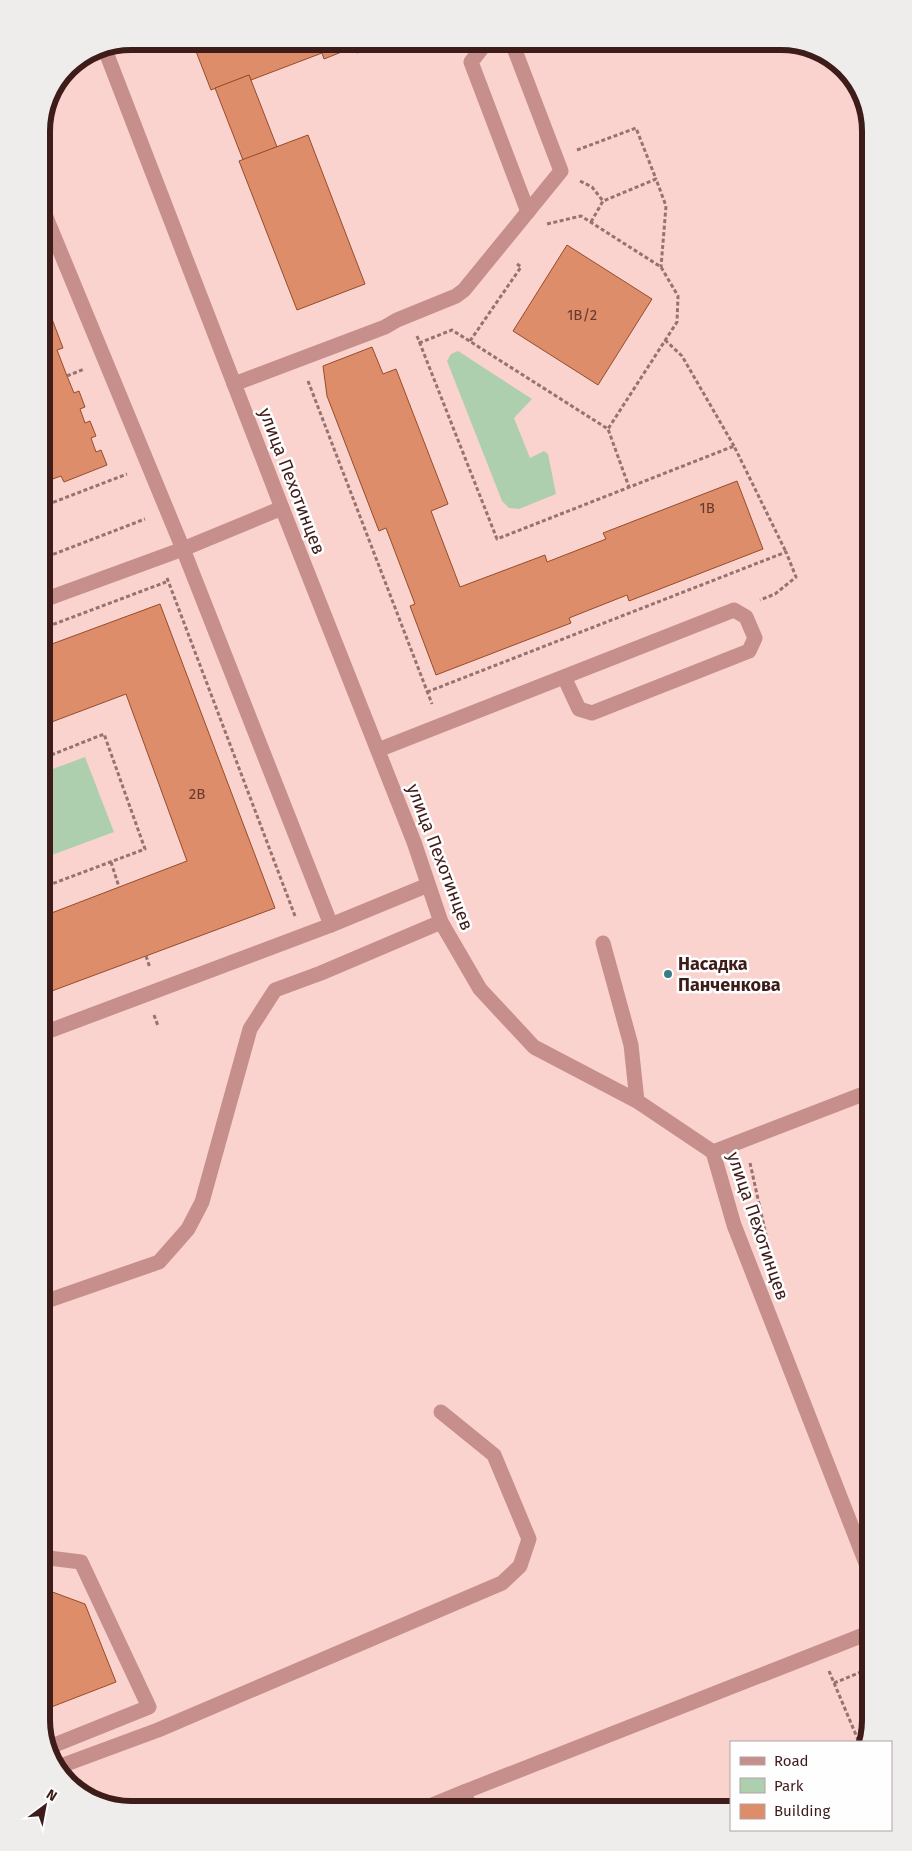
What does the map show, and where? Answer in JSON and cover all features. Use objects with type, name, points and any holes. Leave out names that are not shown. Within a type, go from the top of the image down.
[{"type":"street","points":[[480,50],[471,62],[528,212]]},
{"type":"street","points":[[234,384],[385,327],[408,315],[456,296],[464,290],[528,212],[559,165],[515,50]]},
{"type":"street","name":"улица Пехотинцев","points":[[107,54],[282,508],[414,842],[441,922],[480,989],[534,1047],[637,1101],[714,1152],[734,1225],[862,1553]]},
{"type":"street","points":[[50,227],[183,549],[331,925]]},
{"type":"street","points":[[50,599],[183,549],[282,508]]},
{"type":"street","points":[[378,750],[564,676],[734,610],[746,617],[755,638],[749,651],[592,713],[580,709],[564,676]]},
{"type":"street","points":[[50,1031],[331,925],[428,885]]},
{"type":"street","points":[[50,1300],[159,1262],[188,1229],[202,1202],[250,1029],[275,990],[321,973],[441,922]]},
{"type":"street","points":[[603,944],[630,1045],[637,1101]]},
{"type":"street","points":[[714,1152],[862,1094]]},
{"type":"street","points":[[65,1765],[158,1730],[502,1583],[520,1566],[529,1539],[494,1455],[441,1412]]},
{"type":"street","points":[[50,1557],[81,1562],[148,1707],[54,1745]]},
{"type":"street","points":[[442,1801],[862,1635]]},
{"type":"street","points":[[464,1792],[468,1801]]},
{"type":"path","points":[[450,50],[453,59]]},
{"type":"path","points":[[559,165],[636,128],[666,206],[661,267]]},
{"type":"path","points":[[559,165],[592,187],[603,201]]},
{"type":"path","points":[[591,222],[603,201],[656,179]]},
{"type":"path","points":[[546,224],[581,216],[661,267],[678,296],[677,322],[608,429]]},
{"type":"path","points":[[470,341],[521,267],[496,250]]},
{"type":"path","points":[[408,315],[497,539],[734,446]]},
{"type":"path","points":[[420,343],[452,330],[608,429],[629,488]]},
{"type":"path","points":[[665,340],[682,356],[734,446],[786,552],[796,577],[775,594],[734,610]]},
{"type":"path","points":[[299,359],[440,725]]},
{"type":"path","points":[[67,376],[87,367]]},
{"type":"path","points":[[124,465],[131,483]]},
{"type":"path","points":[[50,504],[128,474]]},
{"type":"path","points":[[50,555],[145,519],[302,936]]},
{"type":"path","points":[[428,692],[786,552]]},
{"type":"path","points":[[50,626],[168,581]]},
{"type":"path","points":[[50,755],[104,734],[145,849],[50,885]]},
{"type":"path","points":[[111,862],[119,887]]},
{"type":"path","points":[[146,956],[150,968]]},
{"type":"path","points":[[821,1651],[859,1741]]},
{"type":"path","points":[[834,1683],[862,1672]]},
{"type":"green space","points":[[458,351],[532,399],[514,418],[530,458],[544,451],[548,454],[556,494],[519,509],[509,508],[502,501],[447,361],[451,354]]},
{"type":"green space","points":[[85,757],[114,832],[50,856],[50,770]]},
{"type":"building","points":[[195,50],[346,50],[324,59],[322,53],[251,80],[249,75],[211,90]]},
{"type":"building","points":[[249,75],[277,147],[243,160],[215,88]]},
{"type":"building","points":[[308,135],[365,284],[297,310],[239,161]]},
{"type":"building","points":[[567,245],[652,299],[598,385],[513,331]]},
{"type":"building","points":[[52,319],[63,348],[57,350],[74,393],[79,391],[85,407],[80,409],[85,423],[90,421],[96,436],[91,438],[96,452],[101,450],[107,465],[64,482],[61,476],[50,480],[50,320]]},
{"type":"building","points":[[372,347],[383,374],[396,369],[448,504],[431,511],[460,587],[545,555],[547,562],[606,539],[603,533],[737,481],[763,549],[629,601],[627,595],[569,618],[571,623],[436,675],[410,606],[415,604],[386,528],[379,531],[327,396],[323,366]]},
{"type":"building","points":[[160,604],[275,908],[50,992],[50,914],[187,861],[126,694],[50,723],[50,645]]},
{"type":"building","points":[[50,1591],[85,1604],[116,1682],[50,1708]]},
{"type":"place","name":"Насадка Панченкова","points":[[668,974]]}]
